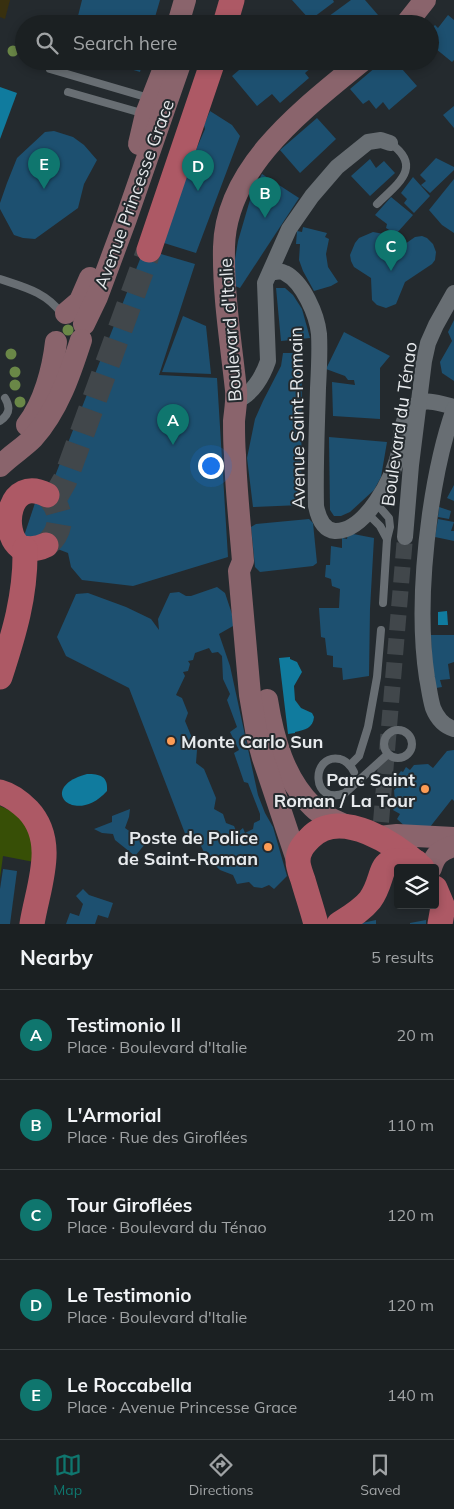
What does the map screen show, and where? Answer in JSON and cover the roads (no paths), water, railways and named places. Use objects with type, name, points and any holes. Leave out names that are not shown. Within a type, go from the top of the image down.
[{"type":"main road","points":[[228,15],[232,0]]},
{"type":"main road","points":[[149,250],[210,70]]},
{"type":"main road","points":[[0,677],[16,628],[25,578],[36,547],[16,545],[9,540],[4,531],[3,512],[7,503],[14,496],[23,492],[32,491],[47,496]]},
{"type":"main road","points":[[0,792],[19,801],[37,821],[44,838],[45,855],[32,924]]},
{"type":"main road","points":[[301,849],[329,827],[347,826]]},
{"type":"main road","name":"Boulevard d'Italie","points":[[347,826],[383,834],[436,855]]},
{"type":"main road","name":"Boulevard d'Italie","points":[[301,849],[316,924]]},
{"type":"main road","points":[[340,924],[363,908],[370,899],[386,864],[393,861],[436,855]]},
{"type":"main road","points":[[439,898],[443,907],[440,924]]},
{"type":"street","points":[[181,15],[185,0]]},
{"type":"street","points":[[194,15],[198,0]]},
{"type":"street","points":[[413,15],[425,0]]},
{"type":"street","name":"Avenue Princesse Grace","points":[[0,466],[32,439],[51,414],[62,390],[73,323],[97,297],[164,70]]},
{"type":"street","name":"Avenue Princesse Grace","points":[[153,111],[175,70]]},
{"type":"street","name":"Boulevard d'Italie","points":[[301,849],[263,758],[250,695],[239,571],[243,560],[235,456],[234,422],[237,400],[225,288],[224,246],[230,212],[246,178],[271,143],[284,128],[352,70]]},
{"type":"street","points":[[237,400],[244,398],[264,373],[268,361],[265,283],[289,228],[312,196],[337,167],[368,142],[381,140],[390,142]]},
{"type":"street","name":"Avenue Saint-Romain","points":[[270,273],[277,271],[285,273],[300,286],[312,308],[319,334],[315,491],[318,516],[326,527],[339,531],[356,522],[372,508],[387,483],[399,453],[402,426],[412,407],[421,402],[454,408]]},
{"type":"street","name":"Boulevard du Ténao","points":[[406,537],[411,465],[424,361],[428,343],[454,293]]},
{"type":"street","points":[[0,451],[21,432],[39,404],[49,374],[56,342],[52,335],[52,325],[55,318],[73,323]]},
{"type":"street","points":[[454,408],[444,442],[430,515],[422,605],[424,648],[432,702],[444,724],[454,729]]},
{"type":"street","name":"Boulevard d'Italie","points":[[243,560],[252,575],[265,689],[271,724],[279,753],[291,780],[313,808],[347,826]]},
{"type":"street","points":[[383,834],[397,834],[436,855]]},
{"type":"lane","points":[[52,70],[153,111]]},
{"type":"lane","points":[[68,92],[153,111]]},
{"type":"lane","points":[[377,204],[401,180],[407,170],[405,159],[390,142]]},
{"type":"lane","points":[[0,279],[38,292],[73,323]]},
{"type":"lane","points":[[0,421],[6,417],[9,411],[9,404],[5,398]]},
{"type":"lane","points":[[372,508],[387,538]]},
{"type":"lane","points":[[372,508],[389,518],[390,527],[387,538],[383,603]]},
{"type":"lane","points":[[381,630],[377,677],[368,727],[359,756],[352,769],[342,760],[332,759],[328,761],[319,770],[320,786],[331,795],[345,793],[388,754]]},
{"type":"water","points":[[0,87],[17,93],[0,139]]},
{"type":"water","points":[[447,611],[448,625],[438,625],[438,612]]},
{"type":"water","points":[[290,657],[290,659],[297,662],[302,672],[294,686],[295,700],[301,708],[312,713],[314,717],[312,724],[308,728],[288,734],[279,658]]},
{"type":"water","points":[[87,774],[105,779],[107,791],[95,801],[83,806],[73,805],[66,801],[62,795],[64,788],[72,780]]},
{"type":"tunnel","points":[[53,501],[65,480],[149,250]]},
{"type":"tunnel","points":[[46,545],[56,533],[59,520],[56,507],[47,495]]},
{"type":"tunnel","points":[[381,822],[405,537]]},
{"type":"place","name":"Le Roccabella","points":[[44,189]]},
{"type":"place","name":"Le Testimonio","points":[[198,191]]},
{"type":"place","name":"L'Armorial","points":[[265,218]]},
{"type":"place","name":"Tour Giroflées","points":[[391,271]]},
{"type":"place","name":"Testimonio II","points":[[173,445]]},
{"type":"place","name":"Monte Carlo Sun","points":[[171,741]]},
{"type":"place","name":"Parc Saint Roman / La Tour","points":[[425,789]]},
{"type":"place","name":"Poste de Police de Saint-Roman","points":[[268,847]]}]
